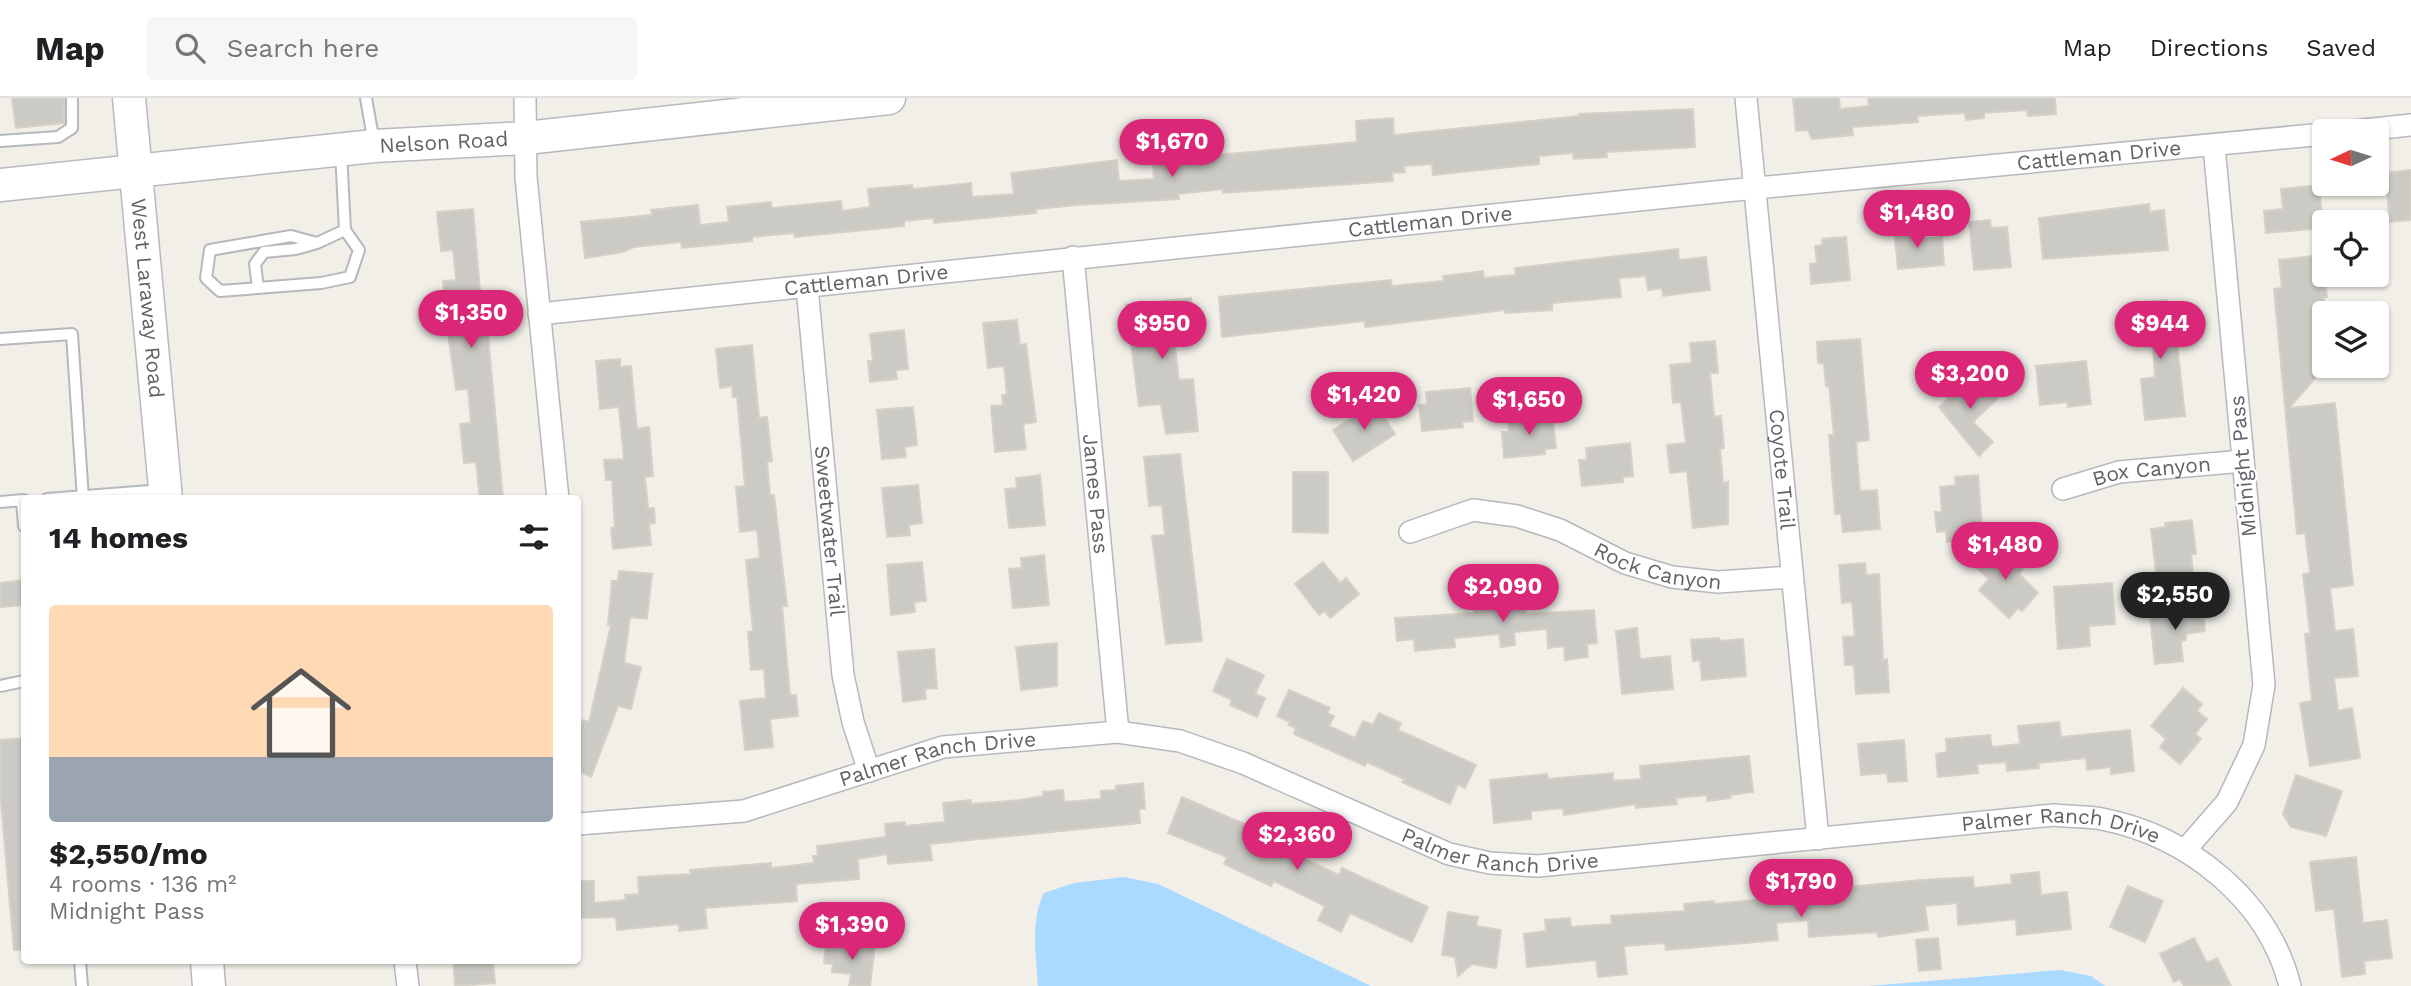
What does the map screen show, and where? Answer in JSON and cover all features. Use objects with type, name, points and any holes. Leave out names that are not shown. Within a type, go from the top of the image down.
[{"type":"street","name":"West Laraway Road","points":[[130,98],[165,494]]},
{"type":"street","points":[[525,98],[526,177],[558,495]]},
{"type":"street","name":"Nelson Road","points":[[0,186],[374,146],[526,138],[889,98]]},
{"type":"street","name":"Coyote Trail","points":[[1746,98],[1818,839]]},
{"type":"street","points":[[2389,127],[2411,125]]},
{"type":"street","name":"Cattleman Drive","points":[[539,314],[1755,187],[2312,135]]},
{"type":"street","name":"Midnight Pass","points":[[2186,849],[2227,802],[2254,745],[2262,697],[2262,672],[2214,146]]},
{"type":"street","name":"James Pass","points":[[1073,257],[1118,732]]},
{"type":"street","name":"Sweetwater Trail","points":[[807,288],[844,675],[853,722],[869,771]]},
{"type":"street","name":"Box Canyon","points":[[2063,489],[2119,472],[2243,460]]},
{"type":"street","name":"Rock Canyon","points":[[1410,531],[1473,510],[1528,520],[1560,530],[1625,563],[1672,577],[1718,582],[1792,577]]},
{"type":"street","name":"Palmer Ranch Drive","points":[[581,824],[744,811],[943,747],[1118,732],[1180,741],[1243,763],[1450,854],[1490,863],[1538,866],[2054,815],[2102,819],[2147,832],[2186,849],[2227,882],[2255,913],[2284,964],[2290,986]]},
{"type":"street","points":[[207,964],[209,986]]},
{"type":"street","points":[[405,964],[408,986]]},
{"type":"lane","points":[[0,141],[58,137],[65,133],[72,128],[72,98]]},
{"type":"lane","points":[[366,98],[374,146]]},
{"type":"lane","points":[[317,243],[291,236],[210,250],[206,278],[220,291],[350,277],[359,250],[345,230],[341,150]]},
{"type":"lane","points":[[258,288],[255,264],[264,252],[296,249],[345,230]]},
{"type":"lane","points":[[0,339],[72,334],[83,495]]},
{"type":"lane","points":[[138,495],[165,494]]},
{"type":"lane","points":[[0,502],[21,501]]},
{"type":"lane","points":[[0,686],[21,682]]},
{"type":"lane","points":[[80,964],[82,986]]},
{"type":"water","points":[[1124,877],[1158,884],[1371,986],[1038,986],[1035,927],[1044,893],[1074,883]]},
{"type":"water","points":[[2060,970],[2091,976],[2105,986],[1869,986]]},
{"type":"building","points":[[12,98],[64,98],[64,123],[16,128]]},
{"type":"building","points":[[1793,98],[1839,98],[1840,109],[1869,106],[1868,98],[2055,98],[2056,114],[2028,116],[2027,110],[1984,113],[1984,118],[1966,120],[1965,113],[1917,116],[1918,122],[1852,127],[1853,135],[1812,139],[1808,130],[1796,131]]},
{"type":"building","points":[[1693,109],[1695,147],[1606,152],[1607,157],[1574,159],[1573,153],[1539,156],[1539,164],[1433,175],[1432,164],[1404,166],[1405,172],[1392,173],[1393,181],[1223,193],[1223,189],[1178,194],[1179,199],[1036,209],[1036,213],[934,223],[934,218],[904,221],[904,226],[795,237],[794,233],[752,237],[752,241],[682,248],[681,242],[634,247],[623,252],[585,258],[581,222],[652,215],[651,210],[698,205],[700,225],[729,222],[727,207],[771,202],[772,208],[841,201],[842,211],[870,207],[868,189],[912,185],[913,189],[971,183],[972,197],[1014,194],[1011,173],[1117,160],[1119,181],[1154,179],[1153,161],[1357,142],[1356,121],[1393,118],[1394,135],[1579,114]]},
{"type":"building","points":[[2411,170],[2411,220],[2390,222],[2387,196],[2389,173]]},
{"type":"building","points":[[2312,186],[2312,196],[2320,196],[2321,210],[2312,210],[2312,229],[2266,233],[2264,211],[2283,209],[2281,189]]},
{"type":"building","points":[[2149,204],[2150,212],[2164,210],[2168,250],[2043,259],[2039,218]]},
{"type":"building","points":[[473,209],[481,302],[485,302],[503,495],[480,495],[476,462],[464,463],[460,424],[471,423],[468,389],[456,390],[443,281],[456,280],[453,250],[441,251],[437,212]]},
{"type":"building","points":[[1990,220],[1991,228],[2007,227],[2011,267],[1974,270],[1969,222]]},
{"type":"building","points":[[1915,227],[1917,239],[1942,237],[1944,265],[1898,269],[1894,230]]},
{"type":"building","points":[[1846,237],[1850,280],[1811,284],[1810,264],[1817,263],[1815,246],[1823,245],[1822,239]]},
{"type":"building","points":[[1678,249],[1679,260],[1706,257],[1710,290],[1663,296],[1662,288],[1648,290],[1646,276],[1619,278],[1621,297],[1552,303],[1552,310],[1505,313],[1505,310],[1365,327],[1365,321],[1222,337],[1219,297],[1391,280],[1392,286],[1444,281],[1443,276],[1483,271],[1484,278],[1516,275],[1515,268]]},
{"type":"building","points":[[2312,256],[2312,287],[2326,287],[2327,297],[2324,297],[2324,301],[2312,301],[2312,378],[2315,378],[2289,408],[2335,403],[2353,585],[2330,588],[2335,631],[2353,629],[2358,676],[2334,678],[2338,711],[2352,708],[2360,758],[2310,766],[2300,703],[2312,701],[2305,634],[2310,633],[2303,574],[2310,573],[2305,533],[2297,534],[2274,289],[2282,288],[2279,260]]},
{"type":"building","points":[[1191,298],[1194,327],[1173,330],[1179,380],[1193,379],[1198,431],[1166,434],[1161,404],[1139,406],[1126,305]]},
{"type":"building","points":[[2167,300],[2169,326],[2175,325],[2185,416],[2145,420],[2141,379],[2155,377],[2153,344],[2137,346],[2133,303]]},
{"type":"building","points":[[1017,320],[1020,345],[1026,344],[1036,422],[1023,424],[1026,449],[995,452],[991,406],[1003,405],[1002,395],[1007,394],[1004,366],[988,368],[983,323]]},
{"type":"building","points":[[904,330],[908,369],[896,370],[897,379],[870,382],[868,361],[873,361],[870,334]]},
{"type":"building","points":[[1860,339],[1869,440],[1856,442],[1860,491],[1877,490],[1880,529],[1843,532],[1841,514],[1835,514],[1829,435],[1834,435],[1829,386],[1826,386],[1824,364],[1818,363],[1817,342]]},
{"type":"building","points":[[1715,341],[1718,373],[1710,373],[1714,417],[1721,416],[1724,448],[1720,449],[1723,483],[1728,482],[1728,524],[1693,528],[1687,471],[1670,473],[1667,445],[1686,443],[1681,402],[1673,403],[1670,365],[1692,363],[1690,343]]},
{"type":"building","points":[[752,345],[759,418],[767,417],[772,461],[767,462],[770,495],[774,495],[787,606],[782,606],[790,695],[796,695],[798,716],[770,719],[773,747],[745,750],[740,701],[766,698],[764,669],[751,670],[748,632],[753,631],[746,560],[760,558],[757,530],[740,532],[736,487],[745,486],[737,397],[733,397],[732,386],[720,388],[716,349]]},
{"type":"building","points":[[620,359],[620,367],[631,366],[637,429],[649,427],[653,476],[645,477],[648,508],[654,508],[655,523],[649,524],[651,545],[613,549],[611,528],[615,527],[612,480],[606,480],[604,460],[624,459],[619,407],[600,409],[596,361]]},
{"type":"building","points":[[2086,361],[2091,404],[2068,407],[2067,402],[2040,405],[2036,366]]},
{"type":"building","points":[[1974,373],[1998,398],[1973,422],[1993,442],[1979,456],[1939,407]]},
{"type":"building","points":[[1470,388],[1473,421],[1462,422],[1463,427],[1422,431],[1419,405],[1427,404],[1426,392]]},
{"type":"building","points":[[1375,403],[1395,434],[1353,461],[1333,430]]},
{"type":"building","points":[[913,407],[917,445],[905,447],[906,457],[882,459],[877,410]]},
{"type":"building","points":[[1552,415],[1556,448],[1545,449],[1545,454],[1504,458],[1502,432],[1509,432],[1508,420]]},
{"type":"building","points":[[1630,443],[1633,476],[1623,477],[1623,482],[1582,486],[1579,460],[1587,460],[1586,448]]},
{"type":"building","points":[[1180,454],[1202,641],[1166,644],[1152,536],[1165,535],[1162,505],[1149,506],[1144,457]]},
{"type":"building","points":[[1293,472],[1328,472],[1328,533],[1293,532]]},
{"type":"building","points":[[1040,475],[1045,525],[1009,528],[1005,489],[1017,488],[1016,478]]},
{"type":"building","points":[[1978,475],[1983,539],[1947,542],[1946,531],[1937,532],[1935,512],[1942,512],[1940,487],[1956,485],[1955,477]]},
{"type":"building","points":[[918,485],[922,523],[909,525],[910,535],[887,537],[882,488]]},
{"type":"building","points":[[2192,520],[2196,554],[2191,554],[2193,573],[2184,574],[2184,577],[2157,580],[2151,529],[2166,527],[2165,523]]},
{"type":"building","points":[[1997,544],[2023,569],[2019,574],[2038,593],[2022,611],[2018,608],[2009,618],[1979,590],[1989,579],[1976,567]]},
{"type":"building","points":[[1044,555],[1049,605],[1013,608],[1009,569],[1022,568],[1021,558]]},
{"type":"building","points":[[922,562],[926,601],[914,602],[915,612],[891,615],[887,565]]},
{"type":"building","points":[[1323,562],[1340,583],[1346,578],[1359,594],[1330,618],[1325,611],[1319,615],[1295,584]]},
{"type":"building","points":[[1865,563],[1866,575],[1879,574],[1883,660],[1887,659],[1889,692],[1856,694],[1854,665],[1845,665],[1843,637],[1855,636],[1852,602],[1842,603],[1839,565]]},
{"type":"building","points":[[619,571],[652,574],[647,619],[630,617],[624,663],[641,667],[631,709],[618,706],[591,777],[581,772],[581,726],[583,720],[589,722],[611,625],[608,625],[612,581],[618,581]]},
{"type":"building","points":[[1523,575],[1526,614],[1594,610],[1597,643],[1587,644],[1588,657],[1565,660],[1564,646],[1548,648],[1547,629],[1514,632],[1515,645],[1501,647],[1499,634],[1454,638],[1455,647],[1415,651],[1414,639],[1397,641],[1395,618],[1474,613],[1473,605],[1502,602],[1500,577]]},
{"type":"building","points":[[21,580],[21,605],[0,607],[0,583]]},
{"type":"building","points":[[2112,583],[2115,624],[2089,626],[2090,646],[2058,649],[2054,587]]},
{"type":"building","points":[[2202,604],[2205,631],[2186,634],[2186,640],[2181,641],[2183,661],[2155,664],[2150,616],[2180,613],[2179,606]]},
{"type":"building","points":[[1637,628],[1640,659],[1670,656],[1673,689],[1622,694],[1616,631]]},
{"type":"building","points":[[1719,638],[1720,641],[1743,639],[1746,676],[1702,680],[1700,660],[1693,661],[1691,640]]},
{"type":"building","points":[[1057,643],[1057,686],[1021,690],[1016,647]]},
{"type":"building","points":[[934,649],[937,688],[925,689],[926,699],[903,702],[898,652]]},
{"type":"building","points":[[1227,659],[1264,675],[1255,694],[1265,698],[1257,717],[1230,705],[1232,700],[1213,691]]},
{"type":"building","points":[[2183,688],[2202,704],[2197,711],[2207,719],[2195,734],[2201,739],[2180,764],[2160,747],[2166,739],[2151,726]]},
{"type":"building","points":[[1289,690],[1330,708],[1327,713],[1334,716],[1329,726],[1355,738],[1363,721],[1373,725],[1379,713],[1401,723],[1398,730],[1476,765],[1465,788],[1458,784],[1450,804],[1367,762],[1365,766],[1294,734],[1296,728],[1277,716]]},
{"type":"building","points":[[2059,722],[2061,737],[2130,730],[2134,771],[2111,774],[2111,767],[2087,770],[2086,758],[2038,763],[2039,768],[2007,771],[2006,762],[1977,764],[1978,773],[1938,777],[1936,754],[1947,752],[1946,739],[1990,735],[1992,747],[2020,744],[2018,726]]},
{"type":"building","points":[[21,738],[21,950],[14,950],[0,791],[0,740]]},
{"type":"building","points":[[1904,740],[1907,781],[1888,782],[1887,773],[1861,775],[1858,744]]},
{"type":"building","points":[[1749,756],[1753,792],[1730,795],[1731,798],[1707,801],[1707,795],[1676,798],[1677,804],[1636,808],[1636,804],[1564,815],[1563,808],[1531,811],[1531,819],[1494,823],[1490,780],[1547,774],[1548,779],[1613,773],[1613,781],[1641,779],[1640,766]]},
{"type":"building","points":[[2296,775],[2342,791],[2326,836],[2291,827],[2283,814]]},
{"type":"building","points":[[1143,783],[1145,809],[1139,809],[1140,823],[930,844],[932,860],[888,864],[887,854],[858,859],[859,879],[796,884],[797,901],[705,908],[707,928],[679,931],[679,924],[617,930],[616,917],[581,918],[581,881],[594,881],[594,903],[626,900],[625,895],[639,894],[638,877],[691,874],[690,870],[771,863],[771,868],[814,863],[813,856],[818,856],[817,846],[886,837],[885,824],[905,822],[905,826],[945,822],[943,803],[1020,800],[1043,796],[1043,792],[1063,790],[1064,802],[1101,799],[1101,791],[1116,790],[1116,786]]},
{"type":"building","points":[[1182,797],[1297,847],[1294,854],[1339,875],[1342,868],[1428,907],[1412,942],[1350,913],[1341,932],[1318,920],[1325,906],[1274,881],[1271,886],[1224,864],[1227,857],[1168,833]]},
{"type":"building","points":[[2356,857],[2363,923],[2387,920],[2392,958],[2364,961],[2365,974],[2342,977],[2334,909],[2316,911],[2310,862]]},
{"type":"building","points":[[2039,872],[2041,895],[2067,892],[2071,929],[2017,935],[2016,919],[1958,925],[1957,903],[1925,906],[1928,930],[1878,937],[1877,932],[1809,937],[1808,920],[1776,923],[1778,940],[1666,950],[1665,943],[1624,946],[1627,974],[1598,977],[1596,960],[1527,967],[1524,934],[1546,931],[1545,920],[1570,918],[1571,927],[1612,924],[1611,916],[1685,911],[1684,904],[1784,897],[1785,901],[1828,898],[1827,889],[1973,877],[1974,888],[2012,884],[2011,875]]},
{"type":"building","points":[[2128,886],[2163,901],[2145,942],[2110,927]]},
{"type":"building","points":[[1448,912],[1478,917],[1476,926],[1501,930],[1496,968],[1472,964],[1458,976],[1455,957],[1442,955]]},
{"type":"building","points":[[1938,938],[1941,969],[1919,971],[1916,940]]},
{"type":"building","points":[[2194,938],[2207,963],[2217,958],[2231,986],[2184,986],[2180,979],[2174,982],[2160,954]]},
{"type":"building","points":[[838,942],[875,946],[870,986],[849,986],[851,974],[832,972],[833,964],[824,963],[826,944],[837,946]]},
{"type":"building","points":[[453,964],[493,964],[495,983],[455,986]]}]
